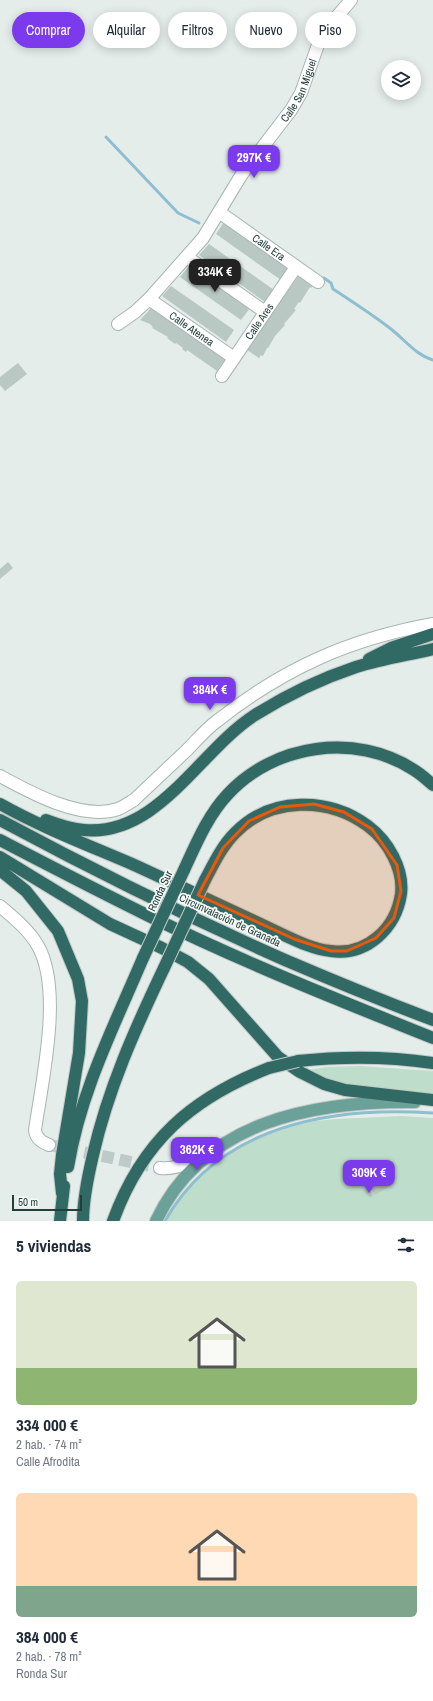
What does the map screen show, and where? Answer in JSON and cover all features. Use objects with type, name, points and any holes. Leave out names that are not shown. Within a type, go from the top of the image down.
[{"type":"highway","points":[[0,799],[46,820],[67,827],[85,830],[103,830],[117,827],[150,811],[230,735],[254,716],[309,685],[357,666],[391,648],[433,634]]},
{"type":"highway","points":[[357,666],[433,649]]},
{"type":"highway","name":"Ronda Sur","points":[[60,1221],[62,1193],[82,1108],[91,1079],[143,958],[184,870],[213,814],[227,795],[253,771],[269,762],[289,754],[314,749],[337,747],[372,752],[391,759],[413,769],[433,785]]},
{"type":"highway","points":[[0,804],[64,836],[134,865],[294,939],[331,951],[347,951],[362,946],[376,938],[388,928],[399,906],[401,891],[397,865],[383,840],[360,820],[344,812],[314,804],[280,807],[262,813],[249,821],[235,833],[223,848],[205,880],[164,968],[142,1014],[117,1074],[104,1113],[89,1172],[83,1221]]},
{"type":"highway","name":"Circunvalación de Granada","points":[[0,820],[130,888],[197,920],[285,960],[433,1020]]},
{"type":"highway","points":[[0,840],[191,936],[284,978],[433,1038]]},
{"type":"highway","points":[[0,857],[110,924],[188,962],[209,979],[278,1058],[300,1072],[324,1084],[345,1090],[433,1101]]},
{"type":"highway","points":[[0,870],[26,891],[58,932],[78,979],[82,1001],[79,1053],[62,1156],[60,1174],[62,1193]]},
{"type":"highway","points":[[113,1221],[124,1194],[148,1154],[174,1124],[200,1103],[223,1089],[269,1068],[298,1061],[367,1056],[433,1062]]},
{"type":"main road","points":[[156,1221],[165,1204],[188,1174],[212,1152],[228,1140],[243,1132],[269,1121],[307,1112],[375,1103],[433,1101]]},
{"type":"street","name":"Calle San Miguel","points":[[118,324],[135,312],[149,299],[203,238],[242,174],[291,110],[301,93],[319,42],[328,27],[351,0]]},
{"type":"street","name":"Calle Era","points":[[219,212],[318,282]]},
{"type":"street","points":[[187,257],[265,312]]},
{"type":"street","name":"Calle Ares","points":[[222,376],[296,267]]},
{"type":"street","name":"Calle Atenea","points":[[149,299],[234,358]]},
{"type":"street","points":[[0,776],[29,791],[78,810],[94,812],[119,809],[134,800],[216,721],[269,684],[305,663],[351,644],[401,630],[433,624]]},
{"type":"street","points":[[0,906],[23,927],[38,946],[47,971],[50,1019],[36,1135],[43,1142],[49,1145]]},
{"type":"street","points":[[160,1168],[173,1168],[183,1165],[218,1143],[228,1140]]},
{"type":"highlighted area","points":[[314,804],[344,812],[372,829],[397,865],[401,891],[394,918],[376,938],[347,951],[331,951],[294,939],[198,895],[223,848],[249,821],[280,807]]},
{"type":"green space","points":[[360,1066],[433,1071],[433,1095],[339,1085],[302,1071],[326,1067]]},
{"type":"green space","points":[[401,1116],[433,1118],[433,1221],[166,1221],[179,1201],[209,1168],[246,1144],[266,1135],[316,1121]]},
{"type":"building","points":[[224,222],[289,268],[281,280],[216,234]]},
{"type":"building","points":[[209,244],[274,290],[265,302],[199,255]]},
{"type":"building","points":[[189,266],[250,308],[241,320],[180,277]]},
{"type":"building","points":[[300,274],[314,284],[311,288],[310,287],[300,303],[299,302],[294,309],[296,310],[275,336],[263,356],[261,355],[259,358],[247,350]]},
{"type":"building","points":[[171,286],[234,330],[226,342],[162,296]]},
{"type":"building","points":[[152,307],[225,359],[217,371],[187,350],[186,352],[182,349],[183,348],[167,338],[168,337],[152,328],[153,327],[150,324],[140,320]]},
{"type":"building","points":[[18,363],[27,374],[5,391],[0,385],[0,377]]},
{"type":"building","points":[[8,562],[13,568],[0,579],[0,569]]},
{"type":"building","points":[[391,1176],[395,1183],[375,1195],[371,1188],[376,1185],[377,1186]]},
{"type":"building","points":[[368,1189],[373,1196],[370,1198],[365,1191]]},
{"type":"waterway","points":[[106,137],[178,213],[199,223]]},
{"type":"waterway","points":[[324,278],[331,283],[333,289],[384,324],[421,355],[433,360]]},
{"type":"waterway","points":[[165,1221],[188,1189],[215,1163],[247,1143],[281,1128],[318,1119],[356,1113],[433,1113]]},
{"type":"tunnel","points":[[49,1145],[160,1168]]}]
